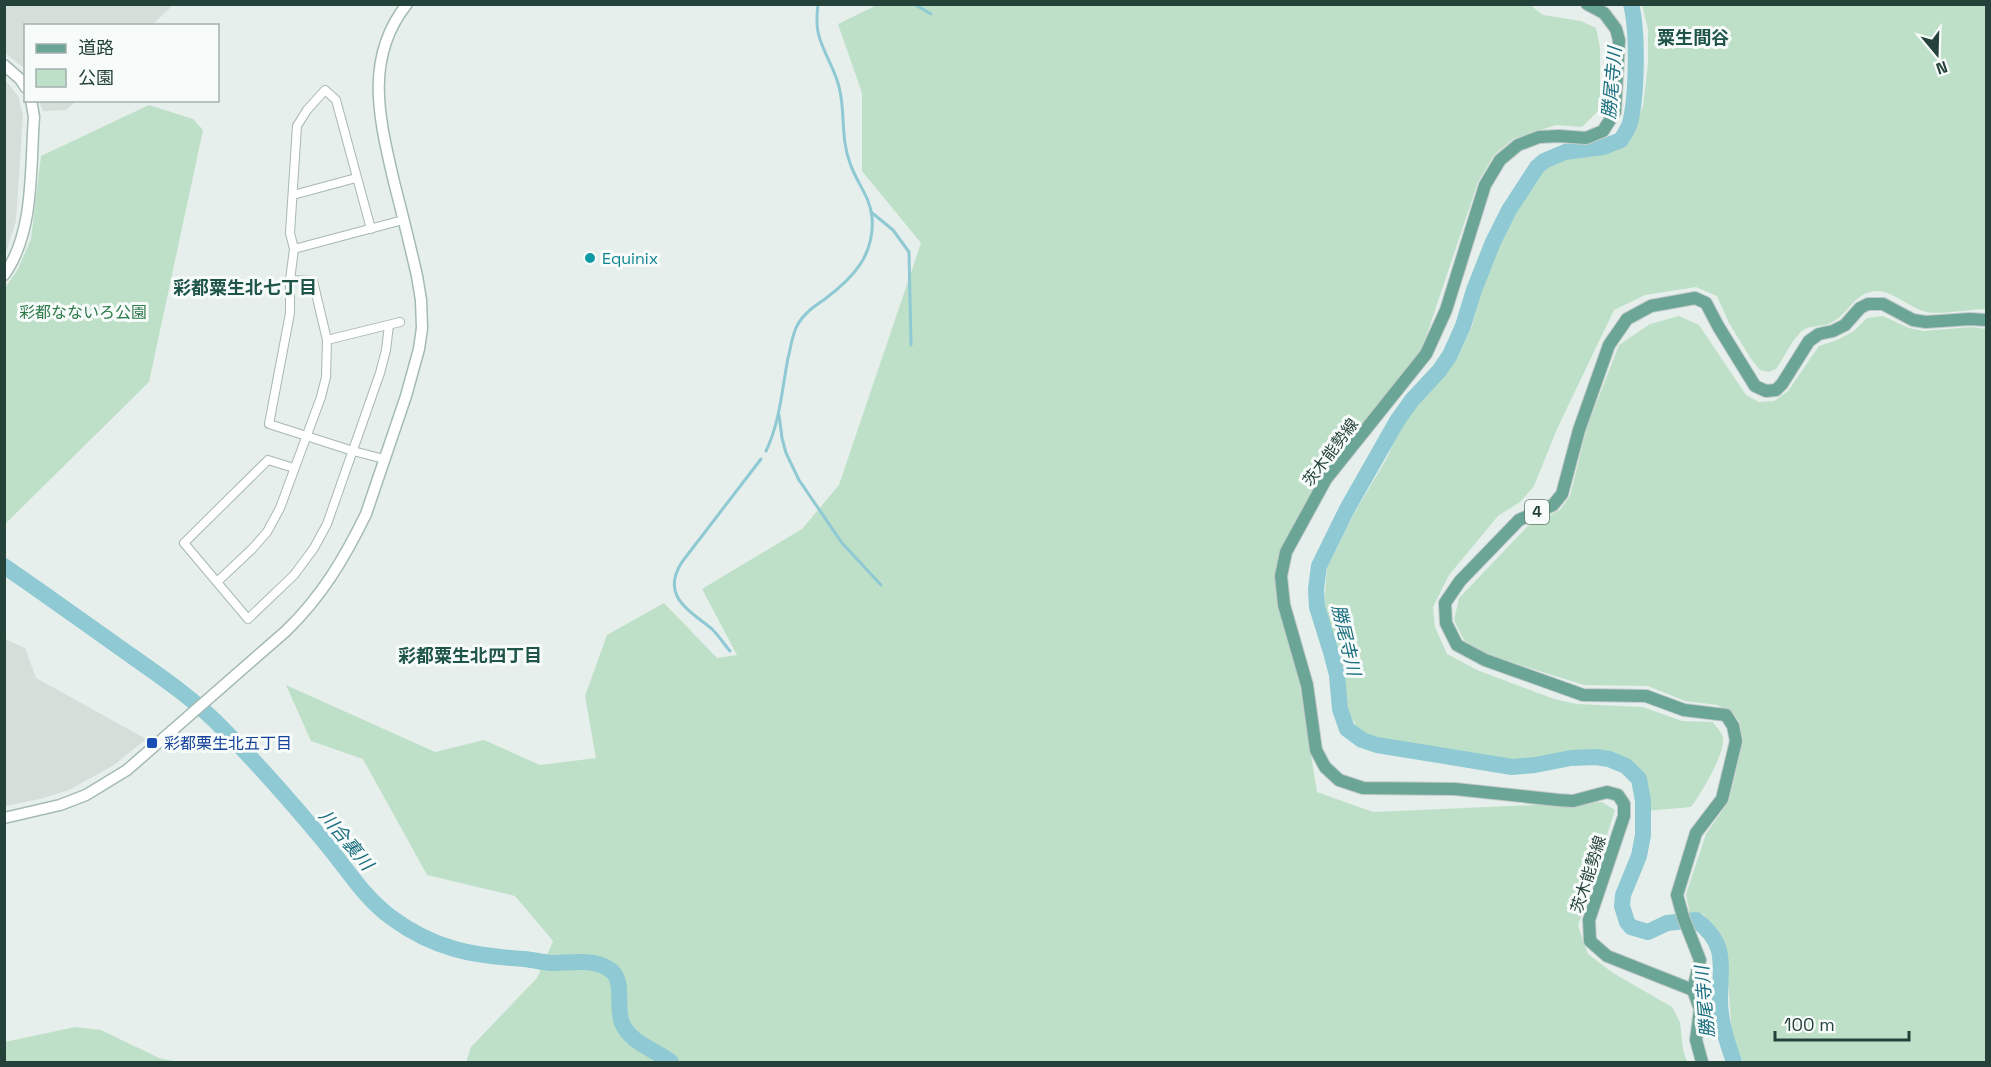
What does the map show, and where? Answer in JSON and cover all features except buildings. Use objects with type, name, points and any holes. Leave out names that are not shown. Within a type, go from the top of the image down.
[{"type":"main road","name":"茨木能勢線","points":[[1587,4],[1604,13],[1616,29],[1619,40],[1615,112],[1603,131],[1594,135],[1586,138],[1539,137],[1518,145],[1500,160],[1485,185],[1446,310],[1426,354],[1326,478],[1286,552],[1281,576],[1284,605],[1307,685],[1316,750],[1325,767],[1339,780],[1363,788],[1455,789],[1574,801],[1607,792],[1618,795],[1624,804],[1624,816],[1589,920],[1590,941],[1607,956],[1693,990]]},
{"type":"main road","name":"4","points":[[1693,990],[1700,960],[1677,895],[1696,833],[1722,799],[1736,741],[1733,726],[1726,716],[1684,710],[1646,696],[1584,695],[1485,660],[1457,645],[1446,623],[1445,603],[1460,581],[1519,520],[1553,505],[1562,494],[1579,430],[1609,345],[1627,319],[1651,306],[1695,298],[1706,303],[1755,386],[1766,391],[1776,390],[1782,384],[1809,341],[1819,334],[1845,325],[1860,308],[1868,304],[1883,304],[1913,320],[1926,322],[1986,320]]},
{"type":"main road","points":[[1693,990],[1700,1009],[1696,1040],[1702,1062]]},
{"type":"street","points":[[4,818],[60,805],[86,795],[127,770],[301,616],[331,579],[366,514],[414,372],[422,328],[417,276],[383,134],[378,94],[384,52],[392,30],[407,4]]},
{"type":"street","points":[[4,65],[24,84]]},
{"type":"street","points":[[371,229],[336,100],[325,90],[307,110],[297,126],[290,233],[294,249],[290,280],[290,313],[268,424],[384,459]]},
{"type":"street","points":[[4,275],[17,254],[27,219],[34,117],[31,102]]},
{"type":"street","points":[[293,195],[356,178]]},
{"type":"street","points":[[294,249],[404,220]]},
{"type":"street","points":[[217,582],[267,532],[280,508],[307,437],[326,377],[327,340],[313,280],[290,280]]},
{"type":"street","points":[[327,340],[400,322]]},
{"type":"street","points":[[294,468],[268,460],[184,543],[248,620],[294,575],[316,545],[335,504],[353,451],[386,350],[389,325]]},
{"type":"shaded area","points":[[5,4],[173,5],[153,24],[24,24],[24,68],[5,53]]},
{"type":"shaded area","points":[[5,80],[18,96],[23,115],[16,221],[5,255]]},
{"type":"shaded area","points":[[39,102],[75,102],[66,110],[43,111]]},
{"type":"shaded area","points":[[5,639],[25,648],[36,678],[146,739],[114,765],[69,790],[5,806]]},
{"type":"green space","points":[[879,4],[1529,4],[1543,15],[1581,21],[1596,28],[1600,48],[1600,109],[1582,127],[1556,125],[1513,139],[1494,155],[1478,182],[1421,352],[1320,476],[1282,550],[1275,577],[1278,606],[1298,675],[1317,792],[1373,812],[1602,802],[1615,810],[1578,926],[1588,954],[1613,973],[1672,1007],[1680,1022],[1683,1050],[1687,1062],[466,1062],[471,1047],[537,978],[553,941],[515,896],[427,875],[363,759],[311,741],[286,685],[435,752],[484,740],[540,765],[596,758],[585,696],[607,635],[664,603],[717,658],[737,655],[702,589],[802,529],[839,485],[921,243],[862,171],[862,93],[838,24]]},
{"type":"green space","points":[[1642,5],[1986,5],[1986,309],[1927,312],[1888,293],[1868,292],[1856,300],[1835,321],[1802,331],[1776,369],[1769,372],[1760,370],[1751,359],[1729,323],[1717,296],[1696,287],[1645,295],[1614,310],[1557,429],[1534,486],[1520,502],[1498,516],[1449,575],[1433,607],[1435,627],[1447,654],[1477,670],[1554,699],[1577,704],[1643,707],[1682,721],[1713,722],[1723,738],[1723,745],[1712,774],[1691,807],[1646,811],[1647,796],[1639,770],[1626,760],[1609,753],[1570,752],[1535,760],[1511,761],[1392,743],[1360,733],[1346,707],[1344,674],[1339,649],[1324,607],[1327,567],[1356,510],[1387,458],[1403,421],[1443,378],[1458,357],[1472,326],[1481,291],[1501,240],[1541,169],[1567,158],[1592,153],[1606,154],[1629,143],[1643,106],[1648,64],[1648,29]]},
{"type":"green space","name":"彩都なないろ公園","points":[[149,105],[193,119],[203,130],[149,382],[5,524],[5,288],[18,269],[31,239],[41,156]]},
{"type":"green space","points":[[1679,316],[1699,325],[1746,395],[1759,402],[1774,401],[1788,391],[1819,346],[1854,331],[1867,318],[1883,316],[1909,328],[1923,331],[1972,327],[1986,329],[1986,1062],[1743,1062],[1732,1034],[1726,957],[1722,937],[1703,914],[1690,915],[1686,894],[1706,834],[1729,801],[1743,740],[1739,721],[1730,711],[1717,705],[1685,701],[1648,686],[1584,685],[1485,654],[1464,640],[1454,620],[1459,598],[1528,526],[1560,510],[1570,496],[1587,427],[1619,345],[1650,324]]},
{"type":"green space","points":[[75,1027],[101,1030],[159,1058],[178,1062],[5,1062],[5,1042]]},
{"type":"waterway","points":[[766,451],[778,417],[788,358],[796,328],[807,313],[853,274],[866,254],[872,231],[869,202],[847,154],[838,83],[818,32],[818,4]]},
{"type":"waterway","points":[[914,4],[931,14]]},
{"type":"waterway","name":"勝尾寺川","points":[[1631,4],[1636,46],[1635,81],[1632,111],[1627,130],[1621,140],[1603,147],[1565,152],[1544,161],[1537,167],[1509,210],[1493,242],[1463,326],[1450,355],[1397,421],[1347,509],[1319,566],[1316,589],[1317,607],[1337,675],[1340,709],[1347,729],[1362,740],[1377,745],[1512,767],[1571,758],[1596,757],[1609,759],[1626,766],[1639,779],[1643,801],[1643,835],[1639,856],[1623,895],[1622,906],[1627,922],[1631,927],[1648,932],[1667,923],[1696,920],[1713,938],[1720,955],[1721,1015],[1734,1062]]},
{"type":"waterway","points":[[871,212],[893,230],[909,252],[911,345]]},
{"type":"waterway","points":[[779,415],[786,453],[799,480],[842,543],[881,585]]},
{"type":"waterway","points":[[730,651],[712,629],[680,601],[674,584],[682,562],[761,459]]},
{"type":"waterway","name":"川合裏川","points":[[4,566],[159,675],[213,719],[288,799],[363,891],[392,918],[423,937],[471,953],[551,963],[596,963],[609,969],[614,973],[619,986],[620,1016],[626,1030],[637,1041],[671,1062]]},
{"type":"place","name":"Equinix","points":[[590,258]]},
{"type":"place","name":"彩都栗生北五丁目","points":[[152,743]]},
{"type":"district","name":"粟生間谷","points":[[1693,38]]},
{"type":"district","name":"彩都粟生北七丁目","points":[[245,288]]},
{"type":"district","name":"彩都粟生北四丁目","points":[[470,656]]}]
